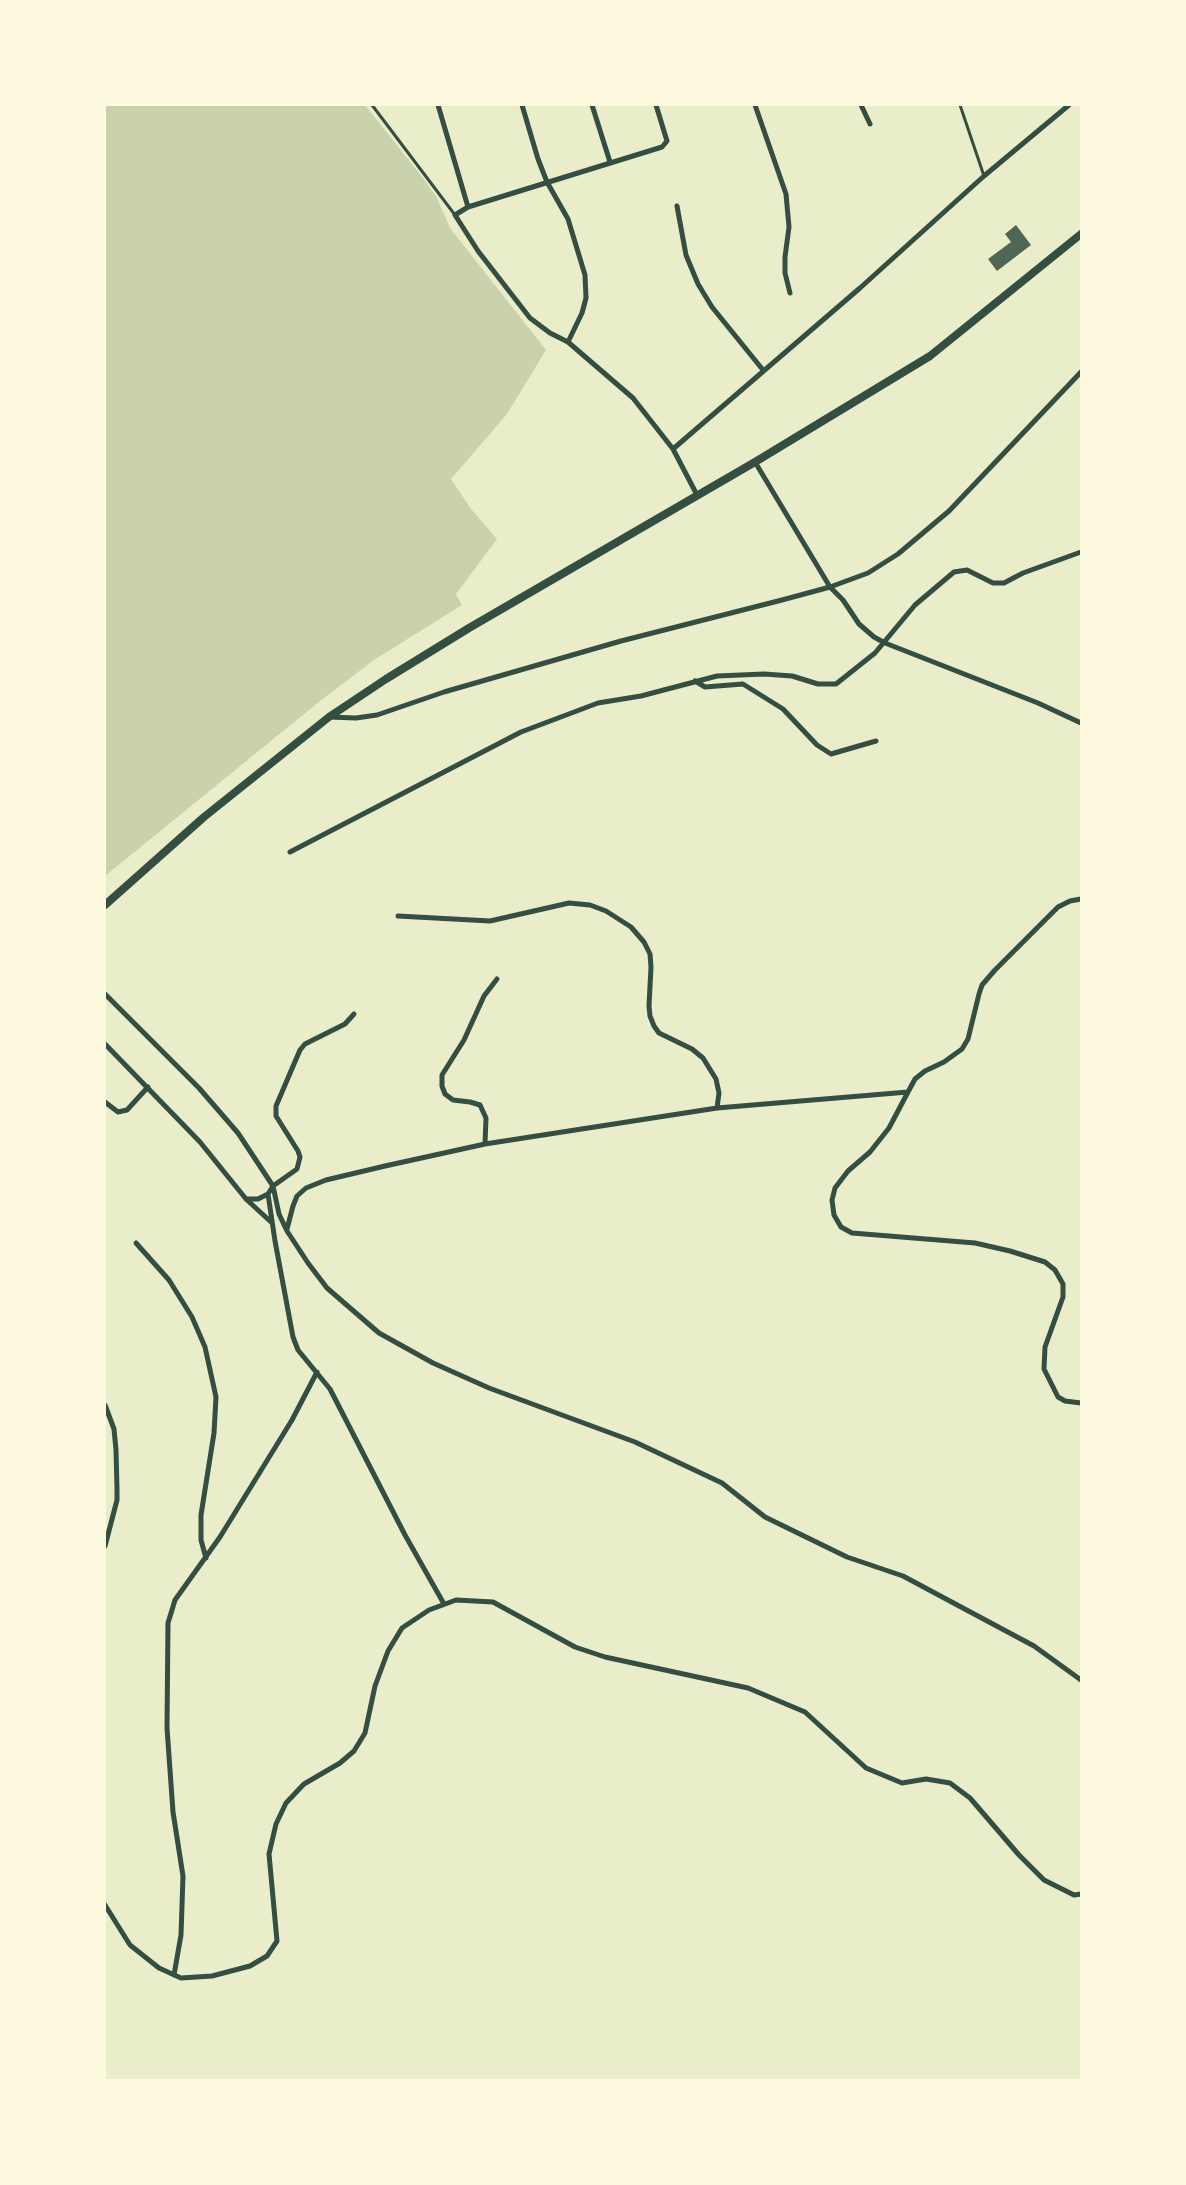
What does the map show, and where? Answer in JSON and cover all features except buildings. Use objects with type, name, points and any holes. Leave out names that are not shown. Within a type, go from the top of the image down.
[{"type":"main road","points":[[105,904],[204,817],[329,717],[468,628],[755,462],[930,356],[1081,234]]},
{"type":"street","points":[[438,105],[468,207]]},
{"type":"street","points":[[522,105],[538,159],[568,219],[585,275],[584,306],[568,342]]},
{"type":"street","points":[[592,105],[610,162]]},
{"type":"street","points":[[656,105],[667,141],[665,145],[468,207],[455,215],[478,251],[530,318],[550,333],[568,342],[633,398],[673,449],[697,495]]},
{"type":"street","points":[[755,105],[786,194],[789,227],[784,273],[790,293]]},
{"type":"street","points":[[861,105],[870,124]]},
{"type":"street","points":[[673,449],[860,288],[984,176],[1069,105]]},
{"type":"street","points":[[677,206],[686,255],[698,284],[712,307],[763,370]]},
{"type":"street","points":[[329,717],[356,718],[378,715],[444,692],[621,641],[830,586],[868,573],[898,554],[949,511],[1081,372]]},
{"type":"street","points":[[755,462],[830,586],[843,600],[859,624],[885,643],[1038,703],[1081,723]]},
{"type":"street","points":[[290,852],[521,732],[598,702],[641,696],[717,676],[765,674],[792,676],[818,684],[836,684],[875,653],[915,605],[954,572],[967,570],[993,583],[1004,583],[1023,573],[1081,552]]},
{"type":"street","points":[[695,681],[705,687],[742,684],[783,710],[817,745],[831,754],[876,741]]},
{"type":"street","points":[[1081,899],[1058,907],[982,985],[968,1038],[962,1048],[915,1079],[890,1128],[870,1152],[848,1171],[835,1188],[832,1200],[834,1215],[842,1227],[852,1233],[975,1243],[1045,1262],[1055,1269],[1063,1284],[1063,1297],[1045,1347],[1044,1369],[1058,1397],[1065,1401],[1081,1403]]},
{"type":"street","points":[[398,916],[490,921],[569,903],[591,905],[606,910],[630,927],[644,942],[650,954],[649,1006],[654,1026],[659,1033],[692,1049],[703,1058],[716,1079],[719,1093],[717,1108]]},
{"type":"street","points":[[485,1144],[484,1111],[480,1105],[453,1100],[445,1094],[442,1075],[464,1040],[484,996],[497,979]]},
{"type":"street","points":[[105,994],[199,1088],[238,1133],[273,1186],[279,1214],[287,1231],[327,1288],[379,1333],[432,1363],[489,1388],[635,1442],[722,1483],[765,1517],[847,1557],[903,1576],[1034,1646],[1081,1680]]},
{"type":"street","points":[[246,1198],[258,1199],[268,1194],[273,1186],[297,1169],[298,1151],[276,1116],[276,1110],[300,1050],[311,1040],[345,1024],[354,1014]]},
{"type":"street","points":[[105,1044],[200,1142],[246,1198],[272,1222]]},
{"type":"street","points":[[105,1102],[118,1112],[127,1110],[148,1087]]},
{"type":"street","points":[[287,1231],[292,1206],[297,1196],[306,1188],[326,1180],[485,1144],[717,1108],[908,1092]]},
{"type":"street","points":[[268,1194],[293,1337],[298,1350],[330,1389],[405,1535],[444,1604]]},
{"type":"street","points":[[136,1243],[169,1280],[192,1317],[205,1347],[216,1397],[214,1433],[201,1515],[201,1540],[206,1558]]},
{"type":"street","points":[[174,1975],[181,1935],[183,1876],[173,1812],[167,1728],[168,1623],[176,1600],[206,1558],[292,1420],[317,1372]]},
{"type":"street","points":[[105,1405],[114,1429],[117,1500],[105,1546]]},
{"type":"street","points":[[105,1905],[130,1945],[159,1968],[181,1978],[212,1976],[250,1966],[267,1956],[277,1941],[269,1854],[276,1824],[286,1803],[304,1784],[340,1763],[354,1750],[364,1734],[375,1686],[388,1651],[402,1628],[429,1610],[456,1600],[493,1602],[575,1647],[605,1656],[748,1688],[805,1712],[866,1768],[902,1783],[926,1779],[951,1784],[970,1798],[1019,1856],[1044,1880],[1074,1895],[1081,1894]]},
{"type":"lane","points":[[372,105],[455,215]]},
{"type":"lane","points":[[960,105],[984,176]]},
{"type":"green space","points":[[105,105],[365,105],[437,198],[450,228],[546,350],[507,414],[451,479],[471,509],[497,539],[456,594],[462,605],[374,660],[320,701],[105,876]]}]
